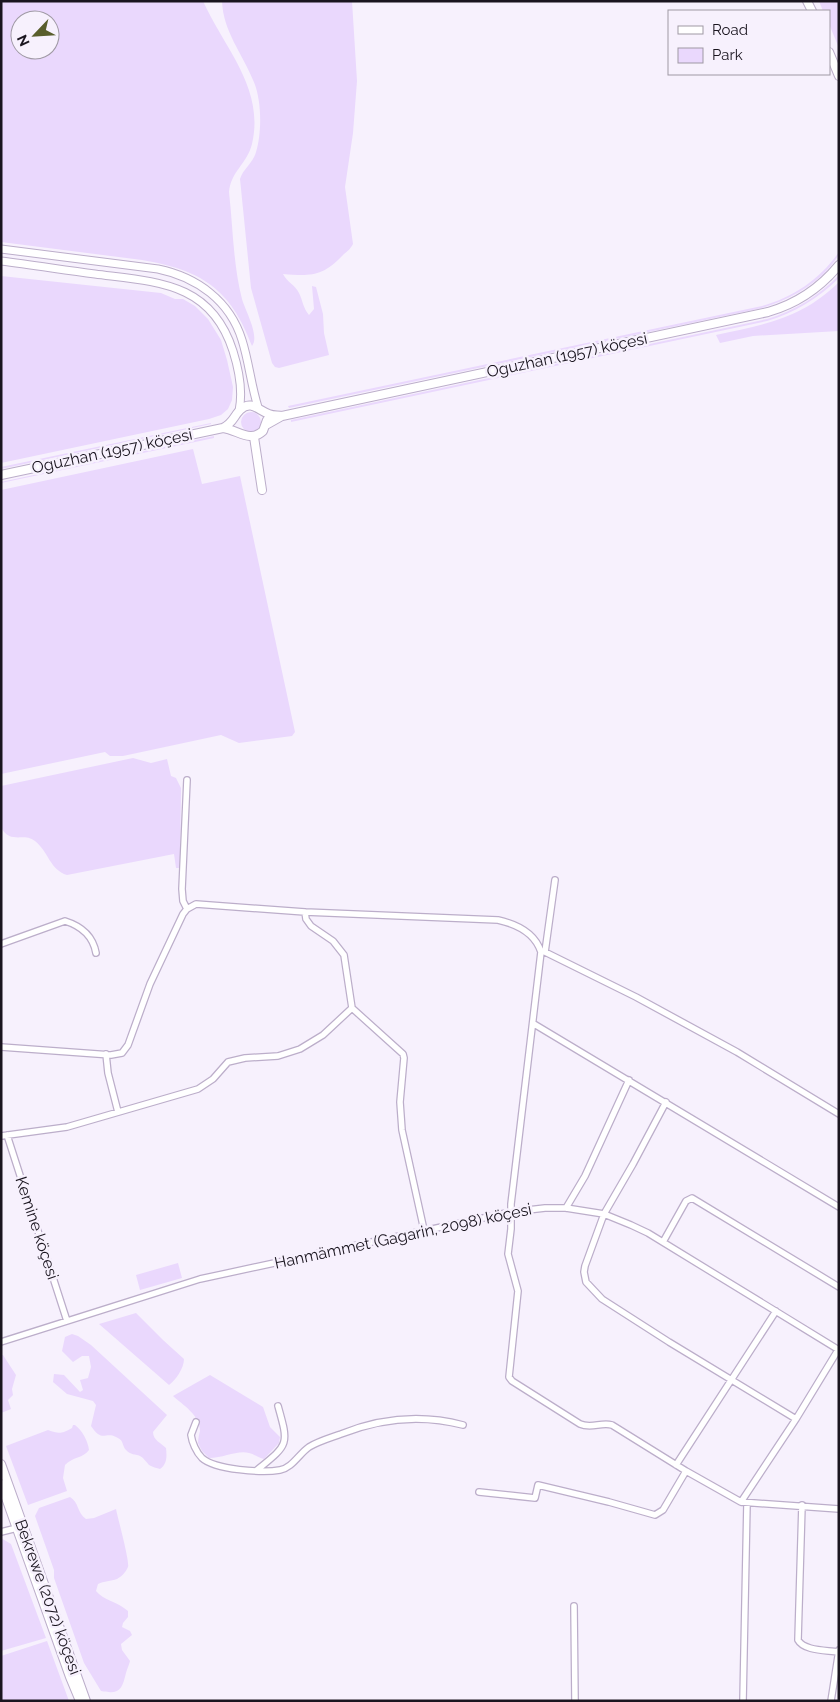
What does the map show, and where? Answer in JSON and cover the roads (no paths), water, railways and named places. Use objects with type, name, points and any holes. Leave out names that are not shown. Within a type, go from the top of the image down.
[{"type":"main road","points":[[830,54],[839,76]]},
{"type":"main road","name":"Oguzhan (1957) köçesi","points":[[1,475],[223,428],[231,423],[237,414],[248,406],[261,409],[270,415],[282,416],[776,310],[812,291],[839,265]]},
{"type":"main road","points":[[261,409],[266,418],[266,425]]},
{"type":"main road","points":[[237,414],[236,425],[241,434]]},
{"type":"main road","name":"Oguzhan (1957) köçesi","points":[[254,437],[261,434],[266,425],[282,416]]},
{"type":"main road","points":[[223,428],[232,429],[241,434],[254,437],[262,490]]},
{"type":"main road","name":"Bekrewe (2072) köçesi","points":[[1,1464],[86,1701]]},
{"type":"main road","name":"Bekrewe (2072) köçesi","points":[[1,1484],[80,1701]]},
{"type":"street","points":[[1,248],[158,269],[188,278],[200,285],[224,306],[237,327],[245,350],[253,390],[261,409]]},
{"type":"street","points":[[1,261],[140,279],[178,288],[199,299],[217,317],[230,342],[239,380],[240,392],[237,414]]},
{"type":"street","points":[[187,780],[182,889],[183,901],[187,909]]},
{"type":"street","points":[[555,880],[545,952],[737,1052],[839,1114]]},
{"type":"street","points":[[1,1047],[106,1054],[119,1054],[124,1051],[128,1045],[153,976],[187,909],[193,905],[498,920],[512,924],[528,933],[534,939],[541,952],[511,1212],[508,1254],[518,1291],[509,1377],[512,1381],[580,1424],[586,1427],[605,1423],[612,1425],[686,1472],[744,1502],[839,1509]]},
{"type":"street","points":[[305,912],[306,919],[311,926],[333,941],[344,955],[352,1008],[382,1036],[401,1050],[404,1058],[400,1102],[402,1130],[424,1230]]},
{"type":"street","points":[[1,944],[65,921],[87,933],[91,938],[96,953]]},
{"type":"street","points":[[4,1135],[67,1127],[198,1089],[208,1083],[225,1064],[232,1061],[244,1058],[272,1057],[296,1052],[323,1035],[352,1008]]},
{"type":"street","points":[[534,1024],[839,1207]]},
{"type":"street","points":[[106,1054],[108,1073],[118,1112]]},
{"type":"street","points":[[566,1208],[585,1176],[630,1080]]},
{"type":"street","points":[[666,1102],[604,1214],[584,1272],[584,1277],[589,1287],[619,1310],[796,1419]]},
{"type":"street","name":"Kemine köçesi","points":[[4,1135],[67,1321]]},
{"type":"street","points":[[663,1242],[686,1201],[692,1198],[839,1287]]},
{"type":"street","name":"Hanmämmet (Gagarin, 2098) köçesi","points":[[1,1342],[200,1279],[511,1212],[538,1208],[566,1208],[604,1214],[631,1225],[663,1242],[839,1350]]},
{"type":"street","points":[[676,1465],[776,1311]]},
{"type":"street","points":[[743,1701],[744,1502],[839,1350]]},
{"type":"street","points":[[258,1470],[279,1451],[285,1442],[284,1428],[278,1406]]},
{"type":"street","points":[[196,1422],[192,1429],[192,1440],[204,1460],[244,1472],[282,1470],[309,1448],[321,1441],[348,1431],[390,1420],[425,1418],[463,1425]]},
{"type":"street","points":[[479,1492],[535,1498],[538,1485],[655,1515],[663,1510],[686,1472]]},
{"type":"street","points":[[802,1506],[798,1640],[801,1645],[806,1647],[839,1651],[831,1701]]},
{"type":"street","points":[[1,1532],[17,1528]]},
{"type":"street","points":[[574,1606],[575,1701]]}]
